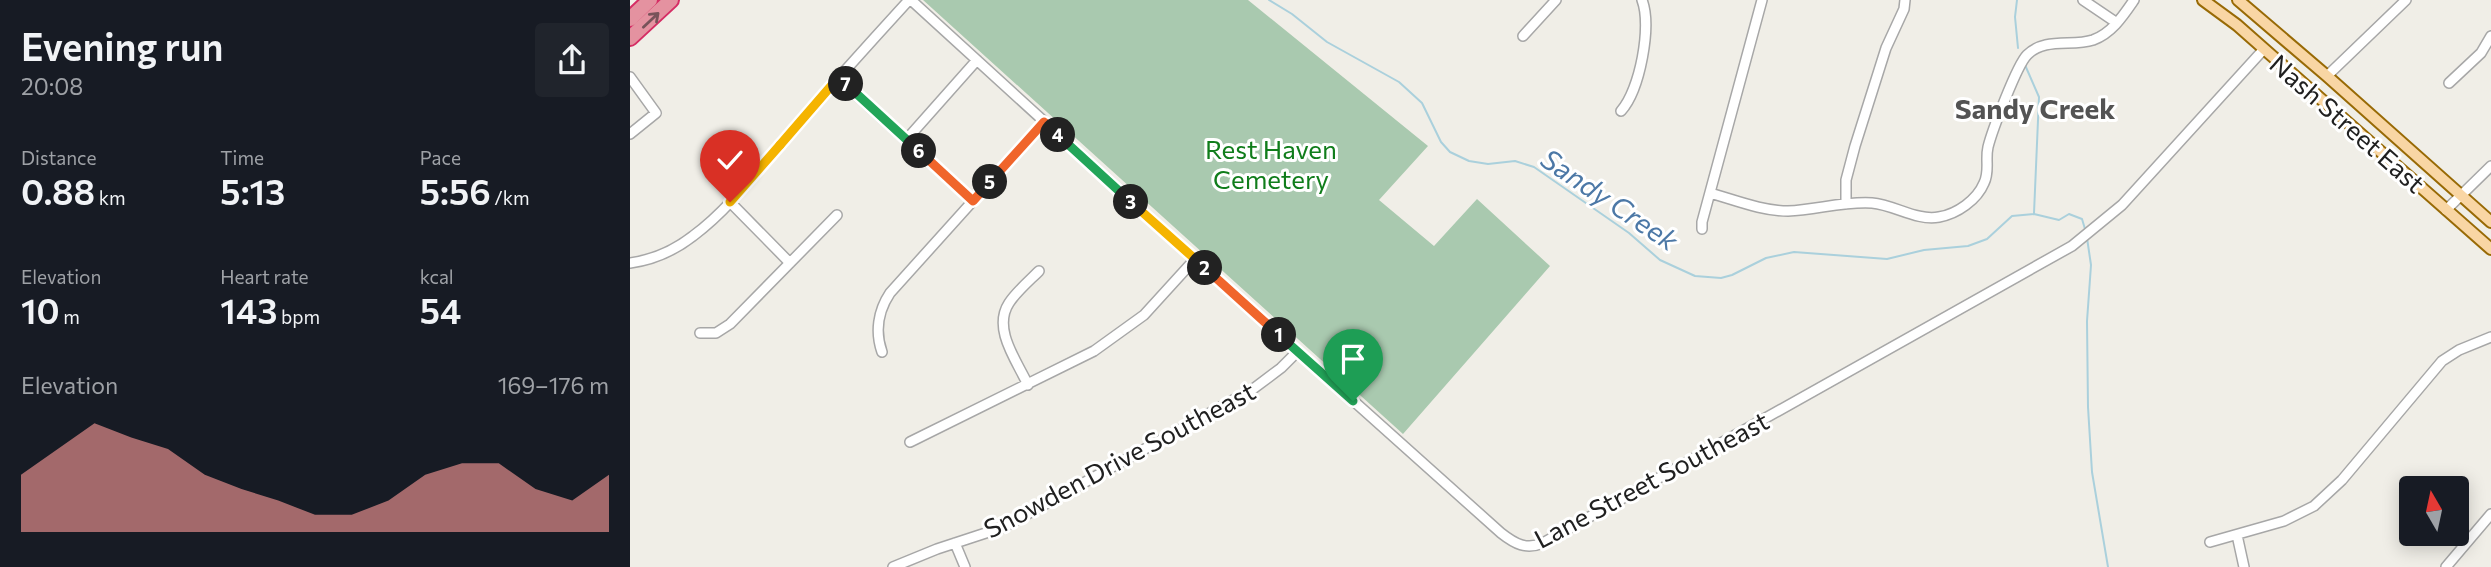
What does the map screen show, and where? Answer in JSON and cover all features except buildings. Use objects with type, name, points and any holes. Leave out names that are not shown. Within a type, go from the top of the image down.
[{"type":"highway","points":[[630,19],[650,0]]},
{"type":"highway","points":[[630,38],[671,0]]},
{"type":"main road","name":"Nash Street East","points":[[2203,0],[2264,49],[2491,249]]},
{"type":"main road","name":"Nash Street East","points":[[2238,0],[2491,222]]},
{"type":"street","name":"Lane Street Southeast","points":[[910,0],[1297,352],[1501,533],[1511,541],[1529,547],[1543,543],[2059,254],[2088,235],[2122,205],[2264,49]]},
{"type":"street","points":[[630,263],[650,259],[680,246],[705,227],[910,0]]},
{"type":"street","points":[[1523,36],[1556,0]]},
{"type":"street","points":[[1621,111],[1634,90],[1646,33],[1642,0]]},
{"type":"street","points":[[1702,229],[1762,0]]},
{"type":"street","points":[[1846,204],[1846,180],[1855,146],[1886,48],[1904,9],[1905,0]]},
{"type":"street","points":[[2083,0],[2117,23]]},
{"type":"street","points":[[1710,193],[1766,209],[1784,211],[1865,202],[1926,218],[1949,214],[1977,195],[1985,182],[1989,144],[2018,69],[2026,56],[2033,49],[2044,45],[2093,40],[2117,23],[2134,0]]},
{"type":"street","points":[[2327,76],[2406,0]]},
{"type":"street","points":[[2449,83],[2481,53],[2491,36]]},
{"type":"street","points":[[906,140],[977,60]]},
{"type":"street","points":[[630,77],[656,113],[630,134]]},
{"type":"street","points":[[838,78],[973,201]]},
{"type":"street","points":[[882,352],[878,324],[887,298],[1044,122]]},
{"type":"street","points":[[2446,209],[2491,166]]},
{"type":"street","points":[[730,202],[790,263]]},
{"type":"street","points":[[700,333],[716,333],[730,324],[836,215]]},
{"type":"street","points":[[910,442],[1094,351],[1133,324],[1195,260]]},
{"type":"street","points":[[1028,385],[1004,335],[1003,319],[1008,304],[1039,271]]},
{"type":"street","points":[[2210,542],[2295,517],[2314,506],[2342,480],[2442,361],[2459,349],[2491,337]]},
{"type":"street","name":"Snowden Drive Southeast","points":[[893,567],[1004,527],[1253,389],[1297,352]]},
{"type":"street","points":[[2446,567],[2491,514]]},
{"type":"street","points":[[2237,535],[2245,567]]},
{"type":"street","points":[[955,543],[965,567]]},
{"type":"green space","name":"Rest Haven Cemetery","points":[[923,0],[1248,0],[1428,146],[1379,200],[1434,246],[1477,199],[1550,266],[1403,434]]},
{"type":"waterway","name":"Sandy Creek","points":[[1269,0],[1292,14],[1327,42],[1399,82],[1422,103],[1441,142],[1450,152],[1469,161],[1488,164],[1515,161],[1534,167],[1629,233],[1660,260],[1695,276],[1721,278],[1766,258],[1794,252],[1887,259],[1924,250],[1968,246],[1987,239],[2012,216],[2034,214],[2059,220],[2069,214],[2082,219],[2085,229]]},
{"type":"waterway","points":[[2017,0],[2015,17],[2018,48]]},
{"type":"waterway","points":[[2025,65],[2039,97],[2034,213]]},
{"type":"waterway","name":"Sandy Creek","points":[[2087,238],[2091,265],[2087,321],[2092,472],[2108,567]]},
{"type":"district","name":"Sandy Creek","points":[[2035,108]]},
{"type":"route","points":[[730,202],[838,78],[973,201],[1044,122],[1353,401]]}]
